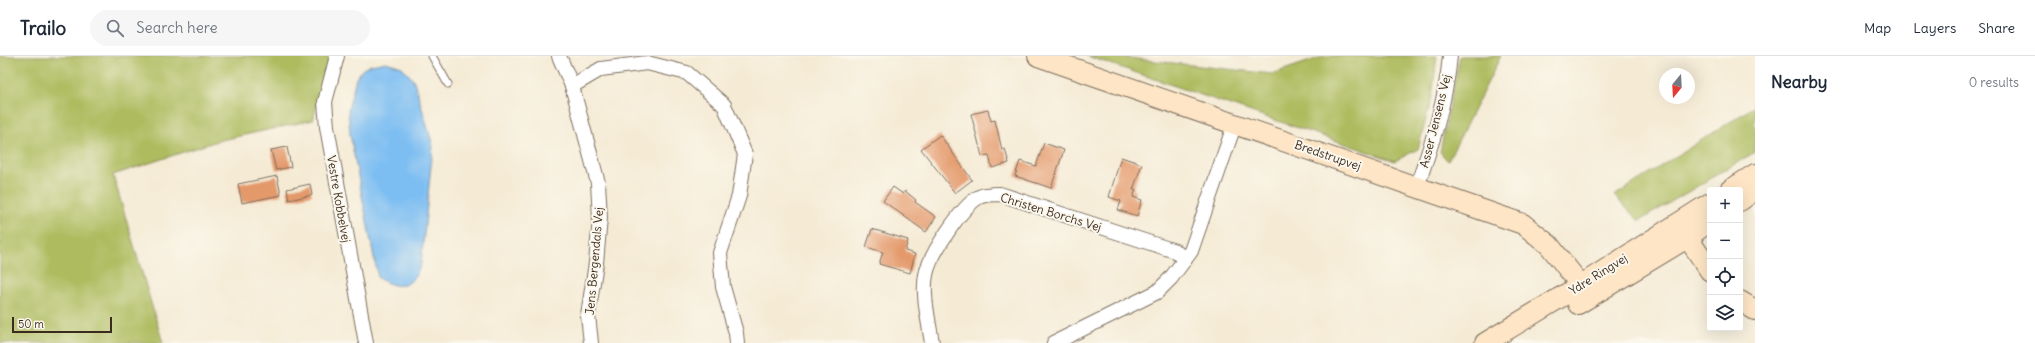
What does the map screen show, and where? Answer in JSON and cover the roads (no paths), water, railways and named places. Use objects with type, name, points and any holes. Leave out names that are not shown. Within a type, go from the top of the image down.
[{"type":"street","name":"Vestre Kobbelvej","points":[[338,56],[325,102],[326,127],[366,343]]},
{"type":"street","name":"Jens Bergendals Vej","points":[[559,56],[572,86],[598,183],[600,218],[588,315],[591,343]]},
{"type":"street","name":"Bredstrupvej","points":[[1038,56],[1417,186],[1523,224],[1549,245],[1585,291]]},
{"type":"street","name":"Asser Jensens Vej","points":[[1417,186],[1427,158],[1443,101],[1450,56]]},
{"type":"street","points":[[572,86],[601,69],[647,63],[687,73],[724,105],[745,154],[739,196],[720,254],[723,287],[736,333],[737,343]]},
{"type":"street","points":[[1054,343],[1157,292],[1185,260],[1191,251],[1235,123]]},
{"type":"street","points":[[1735,187],[1755,174]]},
{"type":"street","points":[[1743,199],[1755,190]]},
{"type":"street","name":"Christen Borchs Vej","points":[[932,343],[925,285],[928,266],[937,247],[967,207],[978,198],[988,194],[1000,194],[1175,251],[1185,260]]},
{"type":"street","name":"Ydre Ringvej","points":[[1683,231],[1707,206]]},
{"type":"street","name":"Ydre Ringvej","points":[[1509,343],[1585,291],[1683,231],[1707,222]]},
{"type":"street","points":[[1683,231],[1707,267]]},
{"type":"street","name":"Ydre Ringvej","points":[[1485,343],[1585,291]]},
{"type":"street","points":[[1743,303],[1755,310]]},
{"type":"lane","points":[[432,56],[448,84]]},
{"type":"water","points":[[386,62],[402,67],[414,81],[433,146],[421,264],[414,278],[404,285],[399,286],[393,285],[378,278],[350,135],[348,110],[356,78],[363,69],[371,65]]}]
